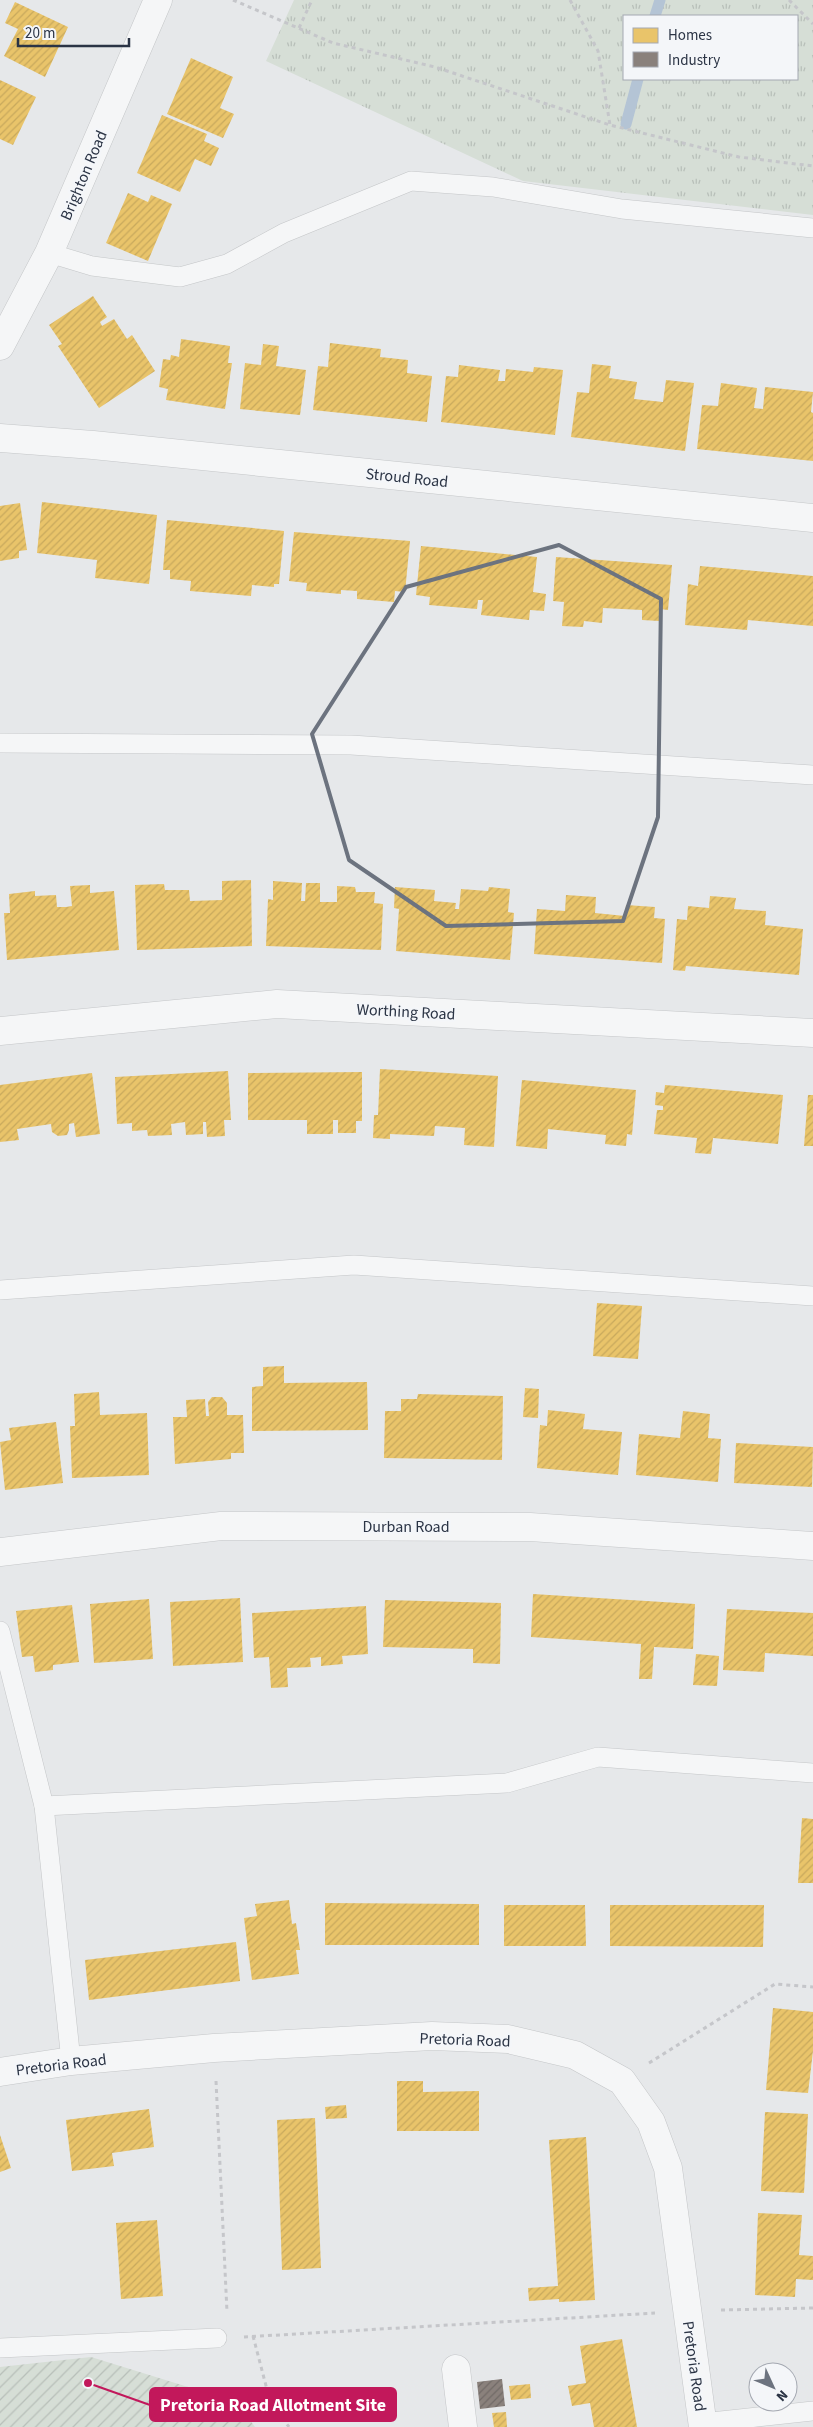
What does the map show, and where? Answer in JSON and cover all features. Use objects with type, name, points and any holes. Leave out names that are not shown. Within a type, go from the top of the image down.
[{"type":"street","name":"Brighton Road","points":[[0,346],[49,253],[158,0]]},
{"type":"street","name":"Stroud Road","points":[[0,438],[93,445],[813,518]]},
{"type":"street","name":"Worthing Road","points":[[0,1031],[277,1004],[813,1033]]},
{"type":"street","name":"Durban Road","points":[[0,1552],[221,1526],[530,1527],[813,1546]]},
{"type":"street","name":"Pretoria Road","points":[[0,2072],[71,2061],[214,2048],[432,2036],[508,2039],[575,2055],[622,2081],[651,2122],[668,2168],[703,2425]]},
{"type":"street","points":[[456,2370],[463,2427]]},
{"type":"lane","points":[[49,253],[92,266],[180,277],[227,264],[284,233],[411,181],[493,187],[622,209],[813,228]]},
{"type":"lane","points":[[0,743],[351,744],[813,775]]},
{"type":"lane","points":[[0,1290],[354,1265],[813,1296]]},
{"type":"lane","points":[[0,1631],[44,1806],[71,2061]]},
{"type":"lane","points":[[44,1806],[507,1783],[598,1757],[813,1773]]},
{"type":"lane","points":[[0,2348],[223,2338]]},
{"type":"lane","points":[[703,2425],[813,2411]]},
{"type":"path","points":[[233,0],[333,43],[435,67],[610,125],[738,157],[813,166]]},
{"type":"path","points":[[299,28],[312,0]]},
{"type":"path","points":[[570,0],[598,51],[610,125]]},
{"type":"path","points":[[789,0],[813,24]]},
{"type":"path","points":[[622,2081],[775,1984],[813,1987]]},
{"type":"path","points":[[214,2048],[223,2338],[688,2311],[813,2308]]},
{"type":"path","points":[[253,2336],[270,2401],[288,2427]]},
{"type":"highlighted area","points":[[559,545],[661,599],[658,817],[623,921],[446,926],[349,860],[312,734],[406,587]]},
{"type":"green space","points":[[294,0],[813,0],[813,215],[523,181],[266,61]]},
{"type":"green space","points":[[91,2357],[227,2399],[241,2408],[255,2427],[0,2427],[0,2367]]},
{"type":"building: Homes","points":[[15,2],[68,27],[45,77],[4,56],[18,29],[5,23]]},
{"type":"building: Homes","points":[[191,58],[233,77],[220,108],[234,114],[223,138],[167,114]]},
{"type":"building: Homes","points":[[0,80],[36,97],[13,145],[0,139]]},
{"type":"building: Homes","points":[[162,115],[207,134],[204,141],[219,148],[211,166],[195,159],[180,192],[137,173]]},
{"type":"building: Homes","points":[[128,193],[148,202],[151,195],[172,204],[148,261],[106,243]]},
{"type":"building: Homes","points":[[93,296],[107,317],[100,322],[102,326],[114,319],[127,339],[132,335],[155,371],[99,408],[58,346],[62,344],[49,325]]},
{"type":"building: Homes","points":[[181,339],[230,346],[228,363],[232,363],[225,409],[166,400],[168,389],[159,387],[163,359],[170,360],[171,355],[179,357]]},
{"type":"building: Homes","points":[[330,343],[381,349],[380,357],[408,360],[407,373],[432,376],[427,422],[313,410],[318,366],[328,367]]},
{"type":"building: Homes","points":[[263,344],[279,346],[276,366],[306,370],[300,415],[240,409],[245,363],[261,365]]},
{"type":"building: Homes","points":[[592,364],[611,366],[609,378],[637,382],[634,399],[663,402],[666,380],[694,383],[685,451],[571,437],[577,392],[589,393]]},
{"type":"building: Homes","points":[[459,365],[500,370],[498,381],[505,381],[506,369],[533,372],[534,367],[563,370],[555,435],[441,422],[446,376],[458,377]]},
{"type":"building: Homes","points":[[721,383],[757,388],[754,408],[763,409],[765,387],[813,392],[811,412],[813,413],[813,461],[697,449],[702,405],[718,406]]},
{"type":"building: Homes","points":[[42,502],[157,515],[149,584],[95,578],[97,560],[37,553]]},
{"type":"building: Homes","points":[[20,503],[27,550],[19,551],[19,558],[0,561],[0,506]]},
{"type":"building: Homes","points":[[167,520],[284,531],[279,584],[274,584],[274,587],[252,585],[251,596],[190,591],[191,581],[170,579],[170,570],[163,570]]},
{"type":"building: Homes","points":[[294,532],[410,541],[405,592],[395,591],[394,602],[357,599],[357,591],[341,590],[341,594],[306,591],[307,583],[289,581]]},
{"type":"building: Homes","points":[[421,546],[537,557],[533,592],[546,594],[544,611],[530,610],[529,620],[481,615],[483,600],[478,600],[477,609],[429,605],[430,597],[416,595]]},
{"type":"building: Homes","points":[[556,557],[672,565],[668,610],[660,609],[659,621],[642,620],[642,610],[603,608],[602,623],[584,621],[583,627],[562,626],[564,602],[553,601]]},
{"type":"building: Homes","points":[[700,566],[813,576],[813,626],[748,620],[747,630],[685,625],[688,584],[698,586]]},
{"type":"building: Homes","points":[[251,880],[252,946],[137,950],[135,885],[164,884],[165,890],[189,890],[190,901],[222,900],[222,881]]},
{"type":"building: Homes","points":[[273,881],[302,883],[301,901],[305,901],[306,883],[320,883],[320,902],[337,902],[337,886],[355,887],[356,892],[375,892],[374,903],[383,904],[381,950],[266,946],[268,899],[273,900]]},
{"type":"building: Homes","points":[[90,885],[90,893],[114,891],[119,950],[7,960],[4,913],[10,913],[9,894],[35,891],[35,896],[56,895],[57,907],[66,907],[72,906],[70,886]]},
{"type":"building: Homes","points":[[395,887],[435,890],[434,901],[456,903],[455,909],[459,909],[461,889],[488,891],[489,887],[510,889],[508,912],[514,913],[510,960],[396,951],[399,909],[394,908]]},
{"type":"building: Homes","points":[[566,895],[596,897],[595,913],[625,916],[626,905],[655,907],[654,918],[665,919],[662,963],[534,954],[537,909],[565,911]]},
{"type":"building: Homes","points":[[710,896],[736,898],[734,909],[766,911],[765,925],[803,929],[799,975],[686,966],[685,971],[673,970],[677,919],[687,920],[688,906],[709,908]]},
{"type":"building: Homes","points":[[380,1069],[498,1076],[494,1147],[464,1145],[465,1128],[435,1126],[434,1136],[390,1134],[390,1139],[373,1138],[374,1115],[378,1115]]},
{"type":"building: Homes","points":[[228,1071],[231,1120],[224,1120],[225,1136],[207,1137],[206,1122],[203,1122],[203,1134],[186,1135],[185,1122],[171,1124],[172,1135],[148,1136],[147,1130],[132,1131],[132,1123],[117,1124],[115,1077]]},
{"type":"building: Homes","points":[[362,1072],[362,1121],[356,1121],[356,1133],[338,1133],[338,1120],[333,1120],[333,1134],[307,1134],[307,1120],[248,1120],[248,1073]]},
{"type":"building: Homes","points":[[92,1073],[100,1134],[76,1137],[74,1123],[69,1124],[67,1135],[58,1136],[52,1132],[51,1124],[17,1129],[19,1140],[0,1142],[0,1085]]},
{"type":"building: Homes","points":[[522,1080],[636,1090],[632,1135],[627,1134],[626,1146],[605,1144],[606,1135],[548,1129],[547,1149],[516,1146]]},
{"type":"building: Homes","points":[[665,1085],[783,1095],[778,1144],[713,1138],[711,1154],[695,1153],[697,1138],[654,1134],[657,1110],[663,1110],[663,1106],[655,1105],[656,1092],[664,1093]]},
{"type":"building: Homes","points":[[808,1095],[813,1095],[813,1146],[804,1146]]},
{"type":"building: Homes","points":[[597,1303],[642,1306],[638,1359],[593,1356]]},
{"type":"building: Homes","points":[[284,1366],[284,1383],[367,1382],[368,1430],[252,1431],[252,1387],[263,1386],[263,1367]]},
{"type":"building: Homes","points":[[525,1388],[539,1389],[538,1418],[523,1417]]},
{"type":"building: Homes","points":[[99,1392],[100,1415],[147,1413],[149,1475],[72,1478],[70,1426],[75,1426],[74,1394]]},
{"type":"building: Homes","points":[[418,1394],[503,1396],[502,1460],[384,1458],[385,1411],[401,1411],[401,1399],[417,1399]]},
{"type":"building: Homes","points":[[212,1397],[222,1397],[227,1403],[227,1415],[243,1415],[244,1453],[231,1453],[231,1459],[175,1464],[173,1417],[187,1417],[186,1400],[205,1399],[206,1416],[209,1416],[208,1402]]},
{"type":"building: Homes","points":[[548,1410],[585,1414],[583,1429],[622,1432],[618,1475],[537,1468],[540,1425],[547,1426]]},
{"type":"building: Homes","points":[[683,1411],[710,1414],[708,1438],[721,1439],[718,1482],[636,1475],[639,1434],[680,1438]]},
{"type":"building: Homes","points":[[56,1422],[63,1483],[5,1490],[0,1442],[11,1440],[9,1428]]},
{"type":"building: Homes","points":[[736,1443],[813,1447],[812,1487],[734,1483]]},
{"type":"building: Homes","points":[[533,1594],[695,1604],[693,1649],[654,1647],[652,1679],[639,1679],[641,1644],[531,1637]]},
{"type":"building: Homes","points":[[240,1598],[243,1662],[173,1666],[170,1602]]},
{"type":"building: Homes","points":[[149,1599],[153,1659],[94,1663],[90,1604]]},
{"type":"building: Homes","points":[[385,1600],[501,1603],[500,1664],[473,1663],[473,1649],[383,1647]]},
{"type":"building: Homes","points":[[72,1605],[79,1662],[53,1665],[53,1670],[35,1672],[33,1656],[22,1657],[16,1611]]},
{"type":"building: Homes","points":[[366,1606],[368,1654],[342,1656],[343,1664],[321,1666],[321,1657],[310,1658],[311,1667],[287,1668],[288,1687],[271,1688],[269,1657],[254,1658],[252,1613]]},
{"type":"building: Homes","points":[[727,1609],[813,1613],[813,1656],[765,1653],[764,1672],[723,1670]]},
{"type":"building: Homes","points":[[696,1654],[719,1656],[717,1686],[693,1685]]},
{"type":"building: Homes","points":[[802,1818],[813,1819],[813,1883],[798,1883]]},
{"type":"building: Homes","points":[[289,1900],[292,1924],[296,1923],[300,1950],[296,1950],[299,1974],[252,1980],[244,1918],[257,1916],[255,1904]]},
{"type":"building: Homes","points":[[325,1903],[479,1904],[479,1945],[325,1945]]},
{"type":"building: Homes","points":[[504,1905],[585,1905],[586,1946],[504,1946]]},
{"type":"building: Homes","points":[[610,1905],[764,1905],[763,1947],[610,1946]]},
{"type":"building: Homes","points":[[236,1942],[240,1981],[89,2000],[85,1960]]},
{"type":"building: Homes","points":[[773,2008],[813,2012],[813,2051],[808,2093],[766,2090]]},
{"type":"building: Homes","points":[[397,2081],[423,2081],[423,2092],[479,2091],[479,2131],[397,2131]]},
{"type":"building: Homes","points":[[346,2105],[347,2118],[326,2119],[325,2107]]},
{"type":"building: Homes","points":[[149,2109],[154,2147],[112,2153],[114,2166],[72,2171],[66,2120]]},
{"type":"building: Homes","points":[[765,2112],[808,2114],[804,2193],[761,2191]]},
{"type":"building: Homes","points":[[315,2118],[321,2268],[282,2270],[277,2120]]},
{"type":"building: Homes","points":[[0,2135],[11,2168],[0,2172]]},
{"type":"building: Homes","points":[[586,2137],[595,2300],[559,2302],[559,2299],[529,2301],[528,2288],[558,2286],[549,2140]]},
{"type":"building: Homes","points":[[758,2213],[802,2215],[799,2255],[813,2256],[813,2280],[796,2279],[795,2297],[755,2295]]},
{"type":"building: Homes","points":[[157,2220],[163,2296],[121,2299],[116,2223]]},
{"type":"building: Homes","points":[[622,2339],[637,2427],[594,2427],[590,2403],[572,2406],[568,2386],[586,2383],[580,2346]]},
{"type":"building: Homes","points":[[530,2384],[531,2398],[511,2400],[509,2386]]},
{"type":"building: Homes","points":[[506,2412],[507,2427],[494,2427],[492,2413]]},
{"type":"building: Industry","points":[[502,2379],[505,2406],[480,2409],[477,2382]]},
{"type":"waterway","points":[[655,15],[660,0]]},
{"type":"waterway","points":[[626,124],[638,80]]},
{"type":"place","name":"Pretoria Road Allotment Site","points":[[88,2383]]}]
